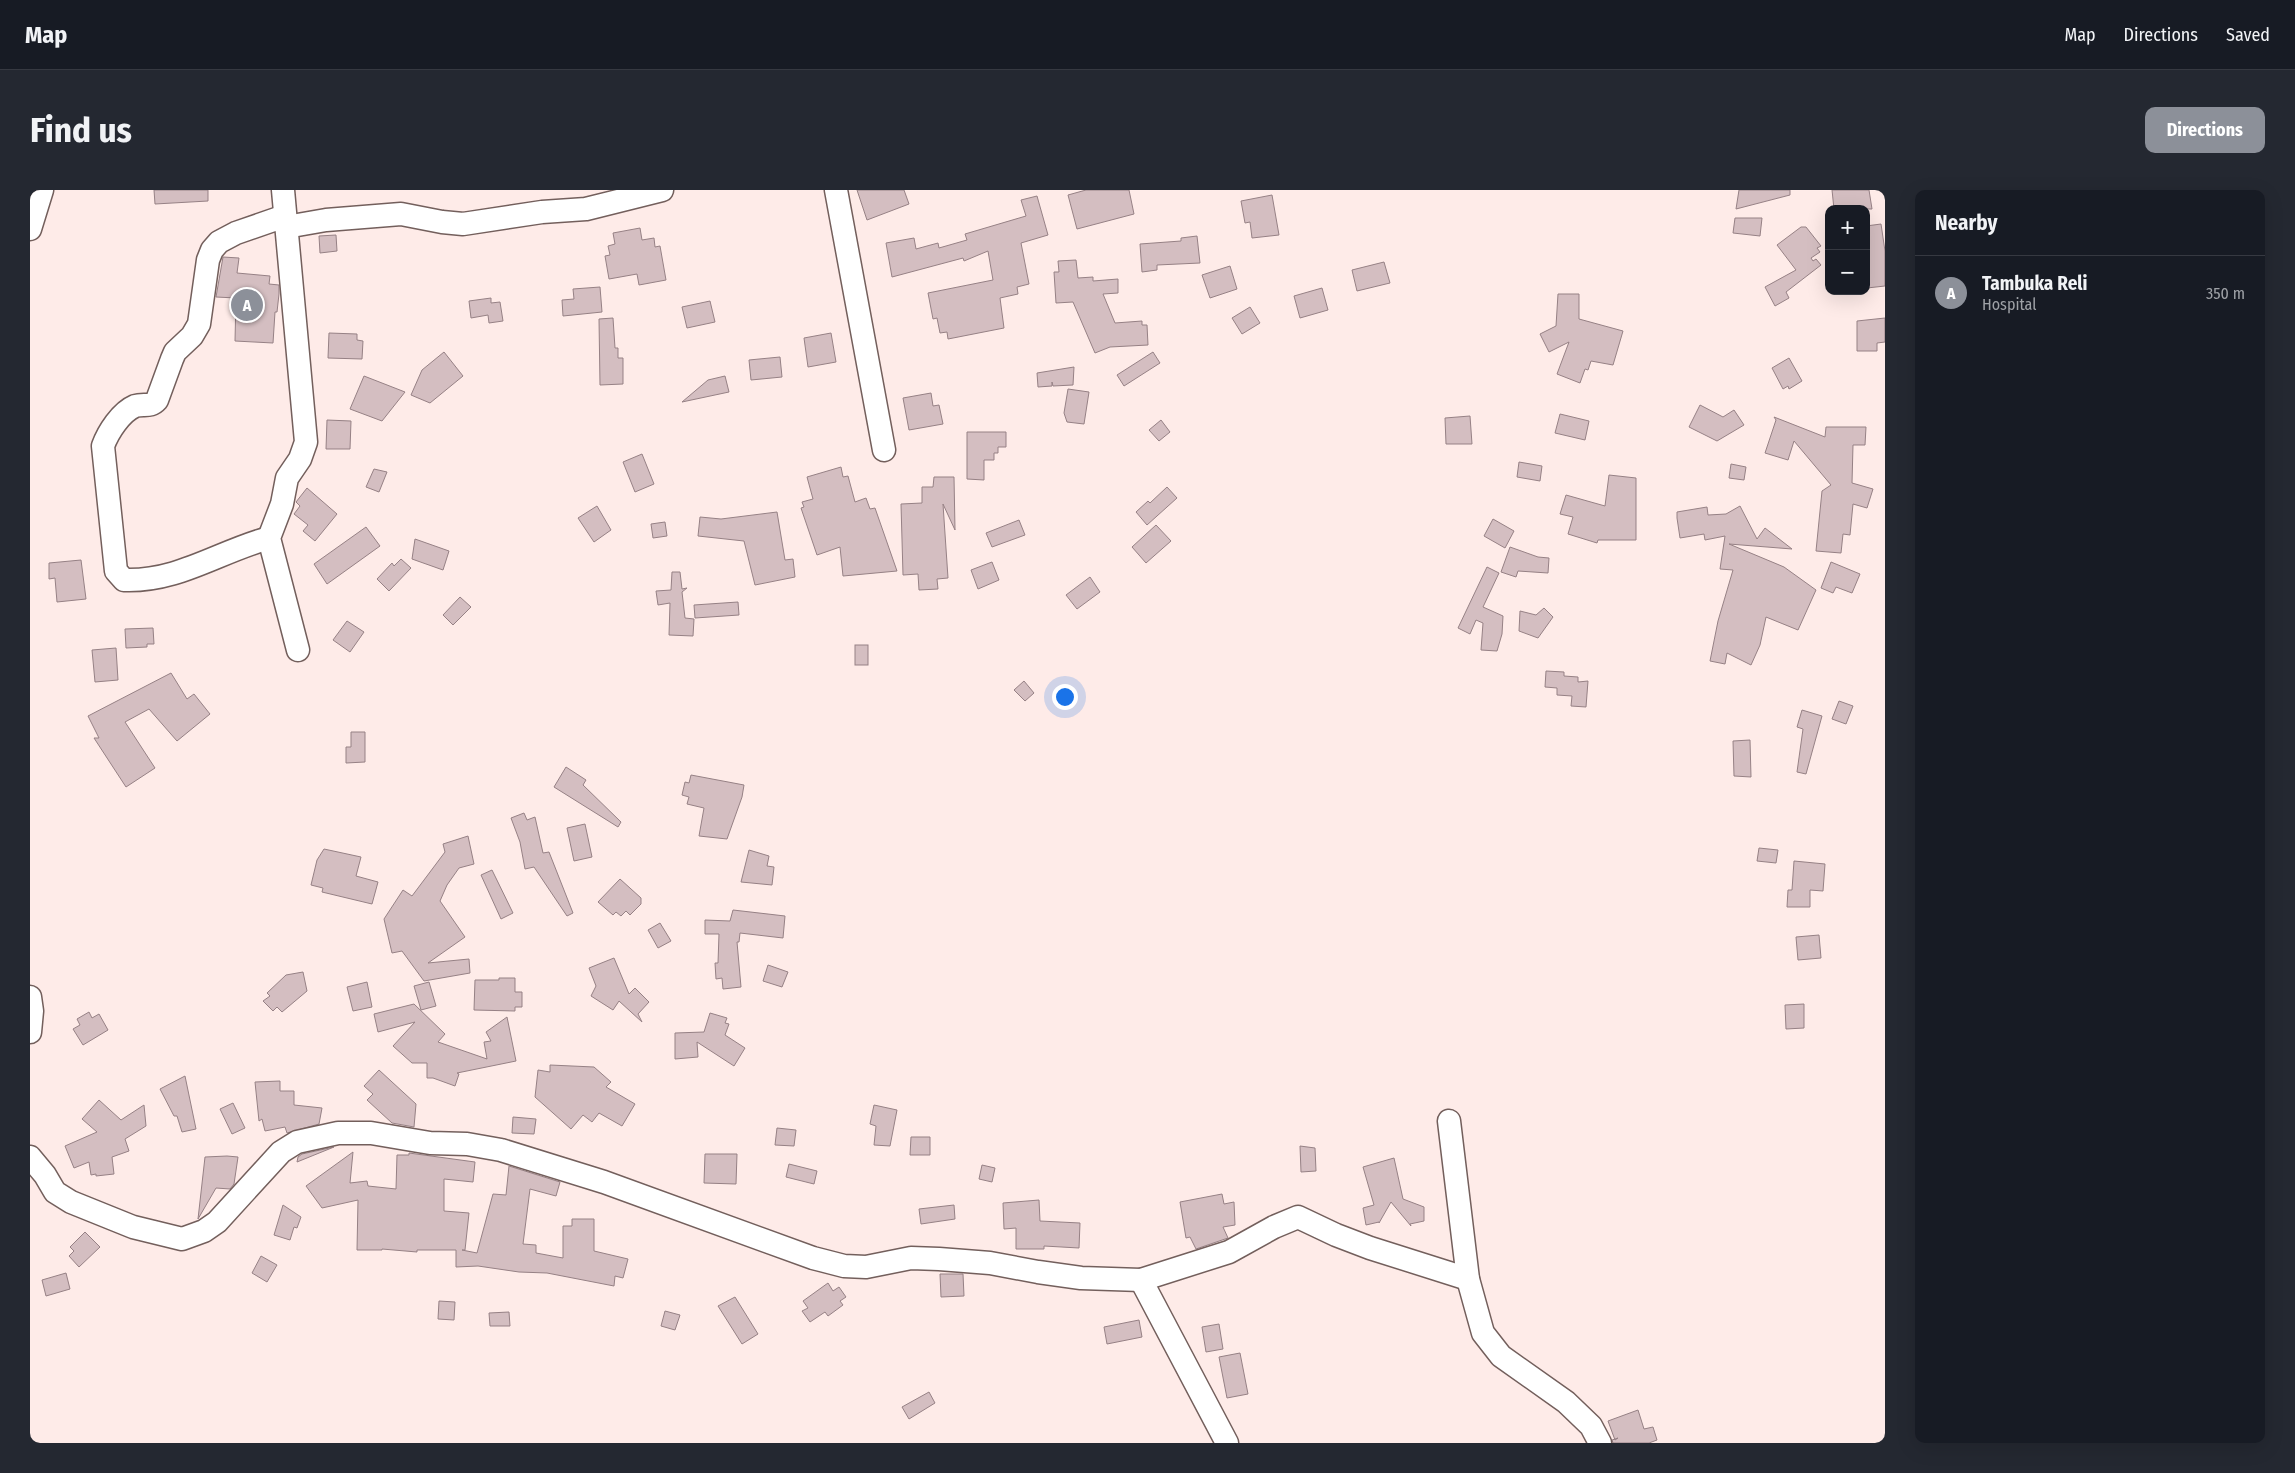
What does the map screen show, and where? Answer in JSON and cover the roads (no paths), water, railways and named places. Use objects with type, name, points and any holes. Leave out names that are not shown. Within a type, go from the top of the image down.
[{"type":"street","points":[[30,229],[42,190]]},
{"type":"street","points":[[283,190],[306,442],[300,459],[287,478],[282,504],[269,538],[298,650]]},
{"type":"street","points":[[269,538],[241,546],[181,573],[138,580],[124,580],[116,571],[103,446],[112,428],[132,408],[139,405],[148,406],[157,400],[172,358],[192,336],[199,324],[208,260],[212,250],[219,242],[236,234],[286,222],[401,214],[464,224],[542,212],[586,209],[662,190]]},
{"type":"street","points":[[836,190],[884,450]]},
{"type":"street","points":[[30,998],[32,1011],[30,1032]]},
{"type":"street","points":[[1449,1121],[1468,1279],[1483,1333],[1501,1356],[1566,1402],[1591,1426],[1600,1443]]},
{"type":"street","points":[[30,1157],[45,1175],[55,1192],[71,1202],[133,1226],[182,1239],[204,1231],[217,1222],[281,1152],[297,1142],[338,1133],[371,1133],[396,1139],[430,1143],[467,1144],[501,1150],[604,1182],[813,1258],[844,1266],[866,1267],[912,1258],[939,1258],[990,1263],[1081,1278],[1141,1280],[1229,1252],[1298,1217],[1336,1235],[1370,1248],[1468,1279]]},
{"type":"street","points":[[1141,1280],[1226,1443]]},
{"type":"place","name":"Tambuka Reli","points":[[247,305]]}]
